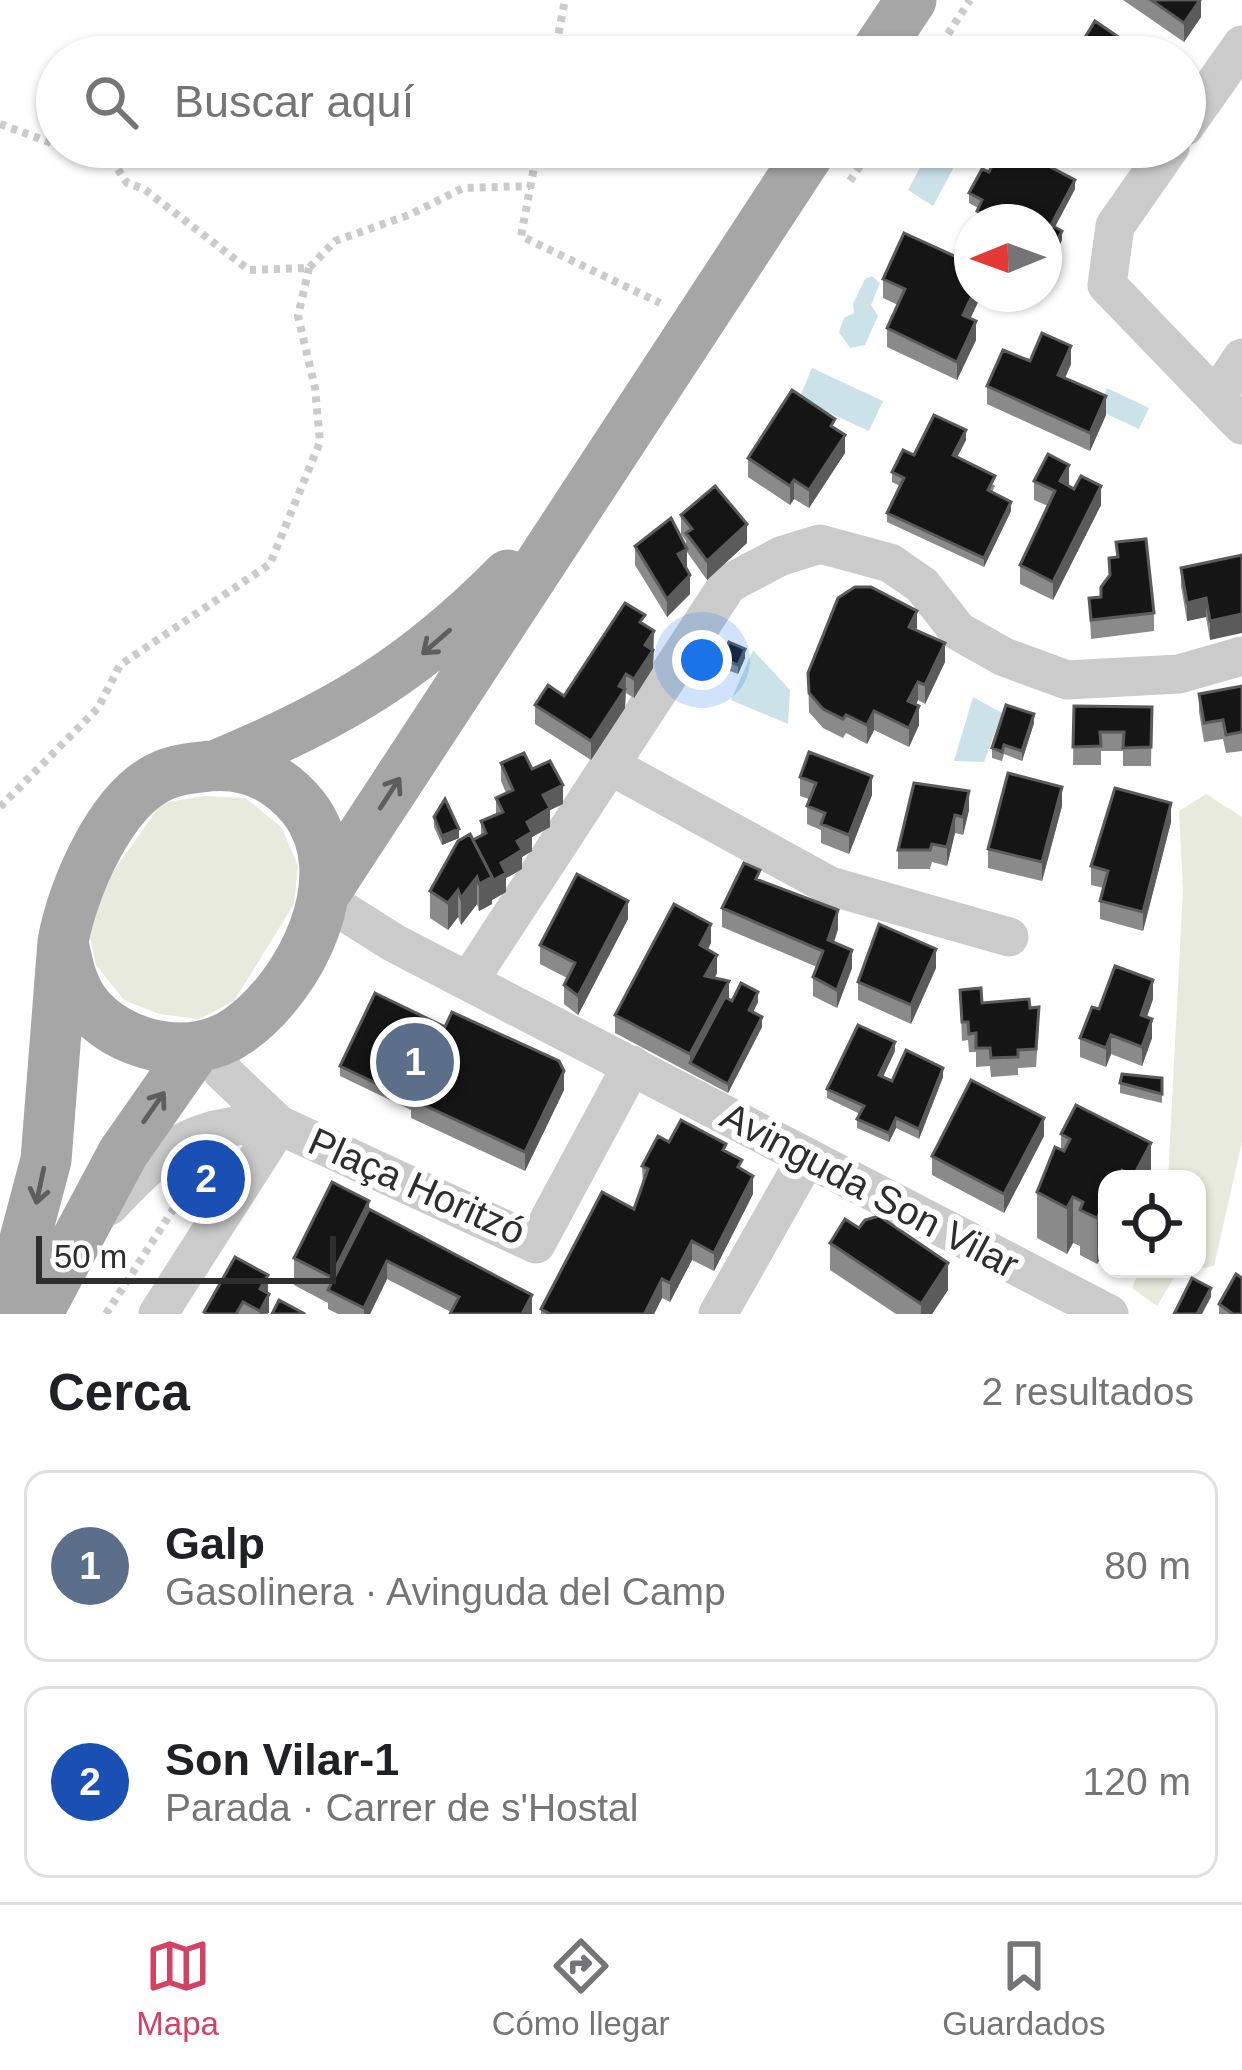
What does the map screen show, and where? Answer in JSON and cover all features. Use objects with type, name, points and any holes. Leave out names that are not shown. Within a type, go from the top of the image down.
[{"type":"main road","points":[[887,36],[911,0]]},
{"type":"main road","points":[[37,1314],[123,1153],[207,1044],[260,1010],[304,945],[326,896],[799,168]]},
{"type":"main road","points":[[4,1314],[46,1160],[63,942],[83,872],[127,806],[161,776],[217,765],[335,714],[431,648],[579,501]]},
{"type":"main road","points":[[217,765],[268,776],[305,809],[327,850],[326,896]]},
{"type":"main road","points":[[63,942],[82,999],[115,1031],[168,1048],[207,1044]]},
{"type":"street","points":[[1206,96],[1242,45]]},
{"type":"street","points":[[1155,168],[1114,226],[1107,284],[1229,411]]},
{"type":"street","points":[[1229,411],[1242,358]]},
{"type":"street","points":[[470,979],[728,584],[782,556],[820,544],[890,563],[922,585],[958,631],[1004,658],[1067,680],[1179,674],[1242,656]]},
{"type":"street","points":[[611,766],[830,886],[1009,938]]},
{"type":"street","name":"Avinguda Son Vilar","points":[[326,896],[394,943],[1108,1314]]},
{"type":"street","name":"Plaça Horitzó","points":[[207,1044],[222,1071],[279,1125],[536,1244],[632,1065]]},
{"type":"street","points":[[75,1243],[152,1160],[183,1140],[223,1126],[279,1125]]},
{"type":"street","points":[[158,1314],[279,1125]]},
{"type":"street","points":[[718,1314],[807,1157]]},
{"type":"path","points":[[558,36],[565,0]]},
{"type":"path","points":[[0,124],[36,137]]},
{"type":"path","points":[[117,168],[127,183],[145,189],[249,270],[309,268]]},
{"type":"path","points":[[534,168],[521,236],[698,321]]},
{"type":"path","points":[[0,807],[98,708],[120,665],[270,564],[320,442],[315,388],[298,316],[309,268],[335,241],[409,215],[463,188],[530,185]]},
{"type":"shaded area","points":[[1206,794],[1242,817],[1242,1142],[1214,1266],[1206,1268],[1206,1170],[1168,1170],[1183,890],[1179,811]]},
{"type":"shaded area","points":[[204,796],[246,798],[282,828],[298,866],[294,904],[234,1001],[199,1019],[159,1014],[124,1000],[96,965],[87,923],[104,884],[162,803]]},
{"type":"shaded area","points":[[1136,1278],[1174,1278],[1157,1306],[1132,1288]]},
{"type":"water","points":[[920,168],[953,168],[933,206],[908,190]]},
{"type":"water","points":[[872,276],[880,283],[871,305],[878,316],[865,345],[850,348],[839,332],[844,318],[854,313],[853,304],[865,279]]},
{"type":"water","points":[[812,368],[883,401],[869,431],[799,399]]},
{"type":"water","points":[[1107,388],[1149,408],[1139,429],[1098,410]]},
{"type":"water","points":[[753,650],[790,690],[788,724],[731,700]]},
{"type":"water","points":[[973,697],[1002,713],[984,762],[954,761]]},
{"type":"building","points":[[1151,0],[1200,0],[1184,23]]},
{"type":"building","points":[[1095,21],[1117,36],[1086,36]]},
{"type":"building","points":[[1052,168],[1075,180],[1062,204],[980,204],[982,200],[969,193],[982,169]]},
{"type":"building","points":[[904,233],[954,256],[954,312],[964,312],[976,321],[957,362],[887,328],[905,289],[883,279]]},
{"type":"building","points":[[1042,333],[1071,346],[1058,375],[1106,396],[1090,433],[987,386],[1003,350],[1030,361]]},
{"type":"building","points":[[792,390],[835,419],[831,426],[845,435],[809,490],[794,480],[790,486],[748,458]]},
{"type":"building","points":[[934,415],[966,430],[953,455],[995,476],[988,490],[1011,502],[984,558],[887,513],[904,478],[892,472],[903,450],[914,455]]},
{"type":"building","points":[[1048,454],[1069,465],[1060,481],[1074,489],[1081,476],[1101,486],[1053,582],[1020,565],[1055,491],[1034,481]]},
{"type":"building","points":[[715,486],[747,524],[707,561],[686,533],[692,529],[681,515]]},
{"type":"building","points":[[671,518],[687,549],[678,554],[690,575],[667,599],[635,546]]},
{"type":"building","points":[[1146,539],[1154,613],[1091,620],[1089,598],[1101,597],[1101,587],[1110,575],[1109,558],[1118,557],[1116,542]]},
{"type":"building","points":[[1242,555],[1242,614],[1210,621],[1206,598],[1187,603],[1181,568]]},
{"type":"building","points":[[855,587],[871,587],[917,611],[909,627],[945,643],[925,685],[918,682],[908,701],[919,706],[909,728],[874,711],[867,725],[846,715],[843,719],[823,709],[809,693],[808,673],[838,598]]},
{"type":"building","points":[[625,603],[645,615],[640,622],[654,631],[645,645],[653,650],[634,679],[626,674],[619,686],[625,689],[591,741],[535,705],[548,685],[564,696]]},
{"type":"building","points":[[729,642],[745,649],[738,665],[722,658]]},
{"type":"building","points":[[1242,686],[1242,732],[1226,735],[1223,720],[1204,723],[1199,694]]},
{"type":"building","points":[[1006,705],[1034,714],[1022,751],[1004,745],[1002,752],[992,748]]},
{"type":"building","points":[[1074,706],[1152,707],[1151,747],[1123,748],[1124,732],[1100,732],[1101,746],[1073,747]]},
{"type":"building","points":[[809,752],[872,776],[849,835],[821,824],[825,813],[807,806],[816,783],[800,777]]},
{"type":"building","points":[[524,753],[532,769],[550,761],[563,785],[543,795],[550,808],[527,822],[532,832],[517,841],[522,850],[501,863],[506,873],[492,881],[473,840],[486,833],[481,821],[503,812],[496,798],[513,790],[501,763]]},
{"type":"building","points":[[1008,773],[1062,787],[1042,862],[988,849]]},
{"type":"building","points":[[914,783],[969,791],[963,817],[955,815],[947,847],[932,844],[930,850],[898,850]]},
{"type":"building","points":[[1115,788],[1171,803],[1143,912],[1100,901],[1108,871],[1091,866]]},
{"type":"building","points":[[445,799],[459,829],[442,836],[434,817]]},
{"type":"building","points":[[470,834],[492,877],[479,884],[477,877],[461,898],[458,890],[448,903],[430,891],[458,841]]},
{"type":"building","points":[[744,863],[760,870],[756,879],[838,910],[828,940],[852,950],[837,990],[813,977],[823,951],[722,908]]},
{"type":"building","points":[[577,874],[628,901],[578,996],[564,985],[575,963],[540,945]]},
{"type":"building","points":[[674,904],[711,924],[700,945],[717,955],[705,976],[729,981],[690,1054],[615,1015]]},
{"type":"building","points":[[879,924],[936,949],[911,1005],[858,982]]},
{"type":"building","points":[[1115,966],[1153,980],[1141,1015],[1152,1019],[1142,1047],[1111,1035],[1106,1048],[1080,1038],[1092,1007],[1099,1009]]},
{"type":"building","points":[[741,983],[758,992],[749,1010],[762,1017],[728,1084],[690,1063],[725,997],[732,1001]]},
{"type":"building","points":[[981,988],[982,1003],[1029,999],[1030,1008],[1039,1007],[1036,1049],[1018,1050],[1018,1057],[991,1058],[990,1048],[976,1048],[976,1033],[969,1034],[968,1022],[962,1022],[960,990]]},
{"type":"building","points":[[375,993],[445,1027],[411,1100],[340,1066]]},
{"type":"building","points":[[452,1012],[559,1061],[564,1071],[525,1152],[411,1099]]},
{"type":"building","points":[[858,1025],[895,1042],[879,1075],[892,1081],[906,1050],[943,1068],[919,1129],[896,1118],[889,1133],[857,1119],[864,1106],[827,1089]]},
{"type":"building","points":[[1122,1074],[1162,1078],[1162,1094],[1120,1083]]},
{"type":"building","points":[[971,1080],[1044,1118],[1004,1194],[932,1156]]},
{"type":"building","points":[[1076,1105],[1151,1143],[1137,1170],[1098,1170],[1097,1218],[1080,1210],[1083,1202],[1073,1197],[1067,1208],[1037,1192],[1055,1147],[1064,1151],[1070,1139],[1061,1134]]},
{"type":"building","points":[[681,1120],[726,1144],[723,1150],[742,1160],[738,1167],[753,1176],[714,1253],[692,1241],[670,1283],[662,1279],[646,1314],[550,1314],[541,1309],[602,1192],[634,1209],[648,1169],[642,1166],[658,1136],[669,1142]]},
{"type":"building","points":[[332,1182],[369,1201],[331,1277],[294,1258]]},
{"type":"building","points":[[369,1209],[532,1295],[522,1314],[450,1314],[459,1297],[387,1261],[364,1308],[328,1290]]},
{"type":"building","points":[[879,1216],[948,1263],[921,1304],[830,1243],[845,1219],[859,1228],[865,1220]]},
{"type":"building","points":[[235,1257],[268,1275],[260,1289],[269,1294],[260,1311],[243,1302],[236,1314],[207,1314],[204,1312]]},
{"type":"building","points":[[1236,1274],[1242,1278],[1242,1314],[1219,1304]]},
{"type":"building","points":[[1192,1278],[1211,1288],[1197,1314],[1174,1314]]},
{"type":"building","points":[[279,1300],[305,1314],[272,1314]]},
{"type":"place","name":"Galp","points":[[415,1062]]},
{"type":"place","name":"Son Vilar-1","points":[[206,1179]]}]
